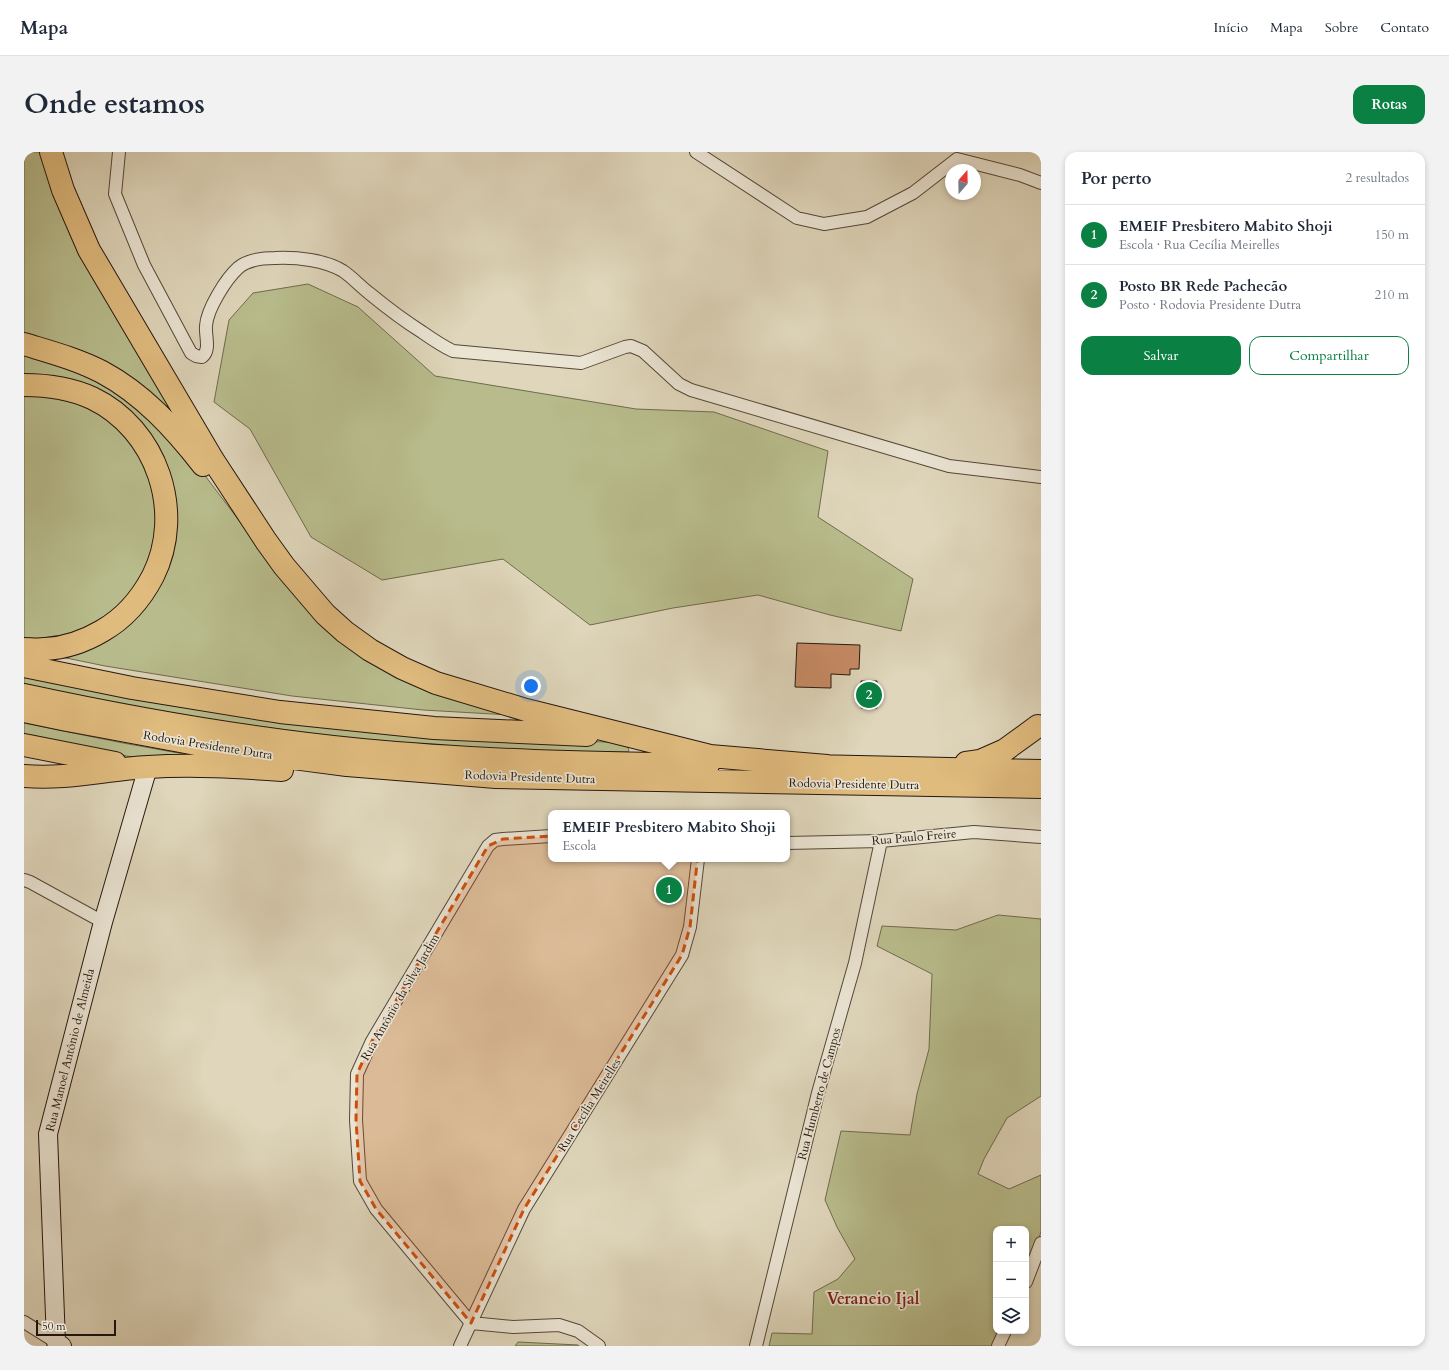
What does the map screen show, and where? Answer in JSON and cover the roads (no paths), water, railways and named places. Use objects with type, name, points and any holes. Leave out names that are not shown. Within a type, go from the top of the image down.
[{"type":"highway","points":[[51,152],[62,190],[75,222],[89,250],[209,454],[266,541],[288,571],[325,614],[345,632],[370,650],[402,668],[436,683],[476,696],[710,756],[827,766]]},
{"type":"highway","points":[[24,344],[64,356],[96,369],[139,396],[156,410],[171,427],[266,541]]},
{"type":"highway","points":[[24,385],[56,387],[86,396],[107,407],[132,428],[148,451],[157,471],[163,489],[166,521],[165,537],[157,568],[147,588],[124,616],[111,626],[80,642],[45,649],[24,649]]},
{"type":"highway","points":[[24,666],[132,688],[280,712],[434,728],[630,736]]},
{"type":"highway","name":"Rodovia Presidente Dutra","points":[[24,695],[94,710],[183,726],[361,750],[451,757],[546,762],[1041,771]]},
{"type":"highway","name":"Rodovia Presidente Dutra","points":[[24,711],[188,743],[270,755],[347,765],[496,777],[1041,787]]},
{"type":"highway","points":[[925,768],[980,761],[1005,750],[1038,726]]},
{"type":"highway","points":[[24,745],[106,762],[148,767]]},
{"type":"highway","points":[[24,776],[56,776],[148,767],[232,767],[389,776],[496,777]]},
{"type":"street","points":[[119,152],[115,194],[144,265],[191,353],[196,356],[202,357],[205,354],[207,349],[206,325],[209,314],[220,292],[232,274],[240,266],[251,261],[270,258],[286,257],[306,259],[325,264],[342,271],[394,314],[438,344],[453,351],[581,363],[625,347],[637,347],[647,354],[679,384],[691,390],[949,466],[1041,477]]},
{"type":"street","points":[[696,152],[797,218],[824,224],[867,217],[913,193],[958,155],[1041,183]]},
{"type":"street","name":"Rua Manoel Antônio de Almeida","points":[[59,1344],[48,1134],[103,922],[148,767]]},
{"type":"street","name":"Rua Paulo Freire","points":[[790,843],[881,841],[974,832],[1041,837]]},
{"type":"street","name":"Rua Antônio da Silva Jardim","points":[[471,1323],[376,1209],[360,1181],[356,1120],[357,1074],[372,1041],[488,846],[495,840],[548,836]]},
{"type":"street","name":"Rua Humberto de Campos","points":[[756,1346],[818,1093],[855,962],[881,841]]},
{"type":"street","name":"Rua Cecília Meirelles","points":[[460,1346],[524,1210],[682,955],[690,927],[698,862]]},
{"type":"street","points":[[24,880],[103,922]]},
{"type":"street","points":[[1029,1274],[1041,1243]]},
{"type":"street","points":[[24,1322],[59,1344]]},
{"type":"street","points":[[471,1323],[513,1327],[559,1325],[578,1331],[599,1346]]},
{"type":"street","points":[[998,1346],[1004,1334]]},
{"type":"place","name":"Posto BR Rede Pachecão","points":[[869,695]]},
{"type":"place","name":"EMEIF Presbitero Mabito Shoji","points":[[669,890]]},
{"type":"district","name":"Veraneio Ijal","points":[[873,1299]]}]
